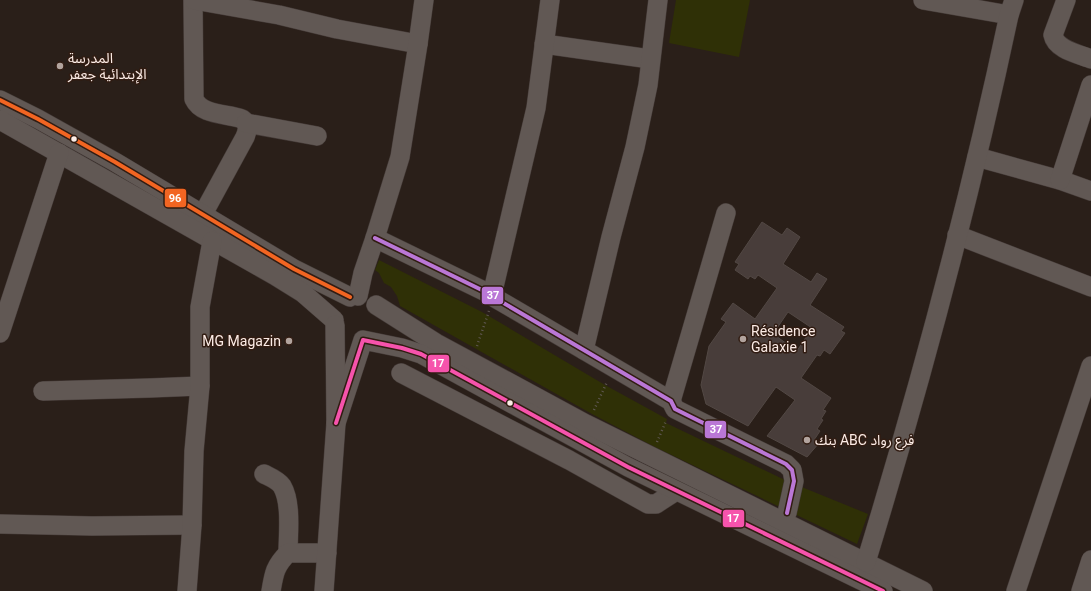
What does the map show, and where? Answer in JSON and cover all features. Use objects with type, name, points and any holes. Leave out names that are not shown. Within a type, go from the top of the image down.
[{"type":"street","points":[[317,136],[246,123],[240,118],[204,109],[197,104],[194,99],[193,0],[280,8],[337,29],[418,44]]},
{"type":"street","points":[[324,591],[336,423],[336,308],[340,303],[354,296],[375,238],[400,157],[424,0]]},
{"type":"street","points":[[494,297],[536,108],[550,0]]},
{"type":"street","points":[[584,350],[635,147],[648,85],[658,0]]},
{"type":"street","points":[[866,562],[921,374],[977,157],[1012,7],[923,0]]},
{"type":"street","points":[[1066,0],[1053,35],[1054,40],[1063,47],[1091,59]]},
{"type":"street","points":[[544,44],[650,59]]},
{"type":"street","points":[[1060,180],[1091,85]]},
{"type":"street","points":[[0,100],[101,154],[294,269],[354,296],[371,300],[379,312],[379,325],[372,336],[363,340],[336,423]]},
{"type":"street","points":[[0,120],[274,275],[303,293],[335,323],[338,332],[343,337],[349,340],[363,340],[402,348],[421,354],[628,467],[676,490],[854,585],[882,591]]},
{"type":"street","points":[[202,214],[244,137],[248,128],[246,123]]},
{"type":"street","points":[[0,333],[59,153]]},
{"type":"street","points":[[977,157],[1060,180],[1091,191]]},
{"type":"street","points":[[673,405],[726,213]]},
{"type":"street","points":[[957,235],[1091,287]]},
{"type":"street","points":[[375,238],[494,297],[615,368],[673,405],[786,464],[792,470],[794,481],[787,513]]},
{"type":"street","points":[[187,591],[192,525],[194,451],[200,386],[200,308],[212,241]]},
{"type":"street","points":[[376,306],[436,343],[586,424],[866,562],[914,589]]},
{"type":"street","points":[[1016,591],[1091,366]]},
{"type":"street","points":[[401,373],[569,460],[648,504],[656,504],[676,490]]},
{"type":"street","points":[[43,391],[200,386]]},
{"type":"street","points":[[264,474],[277,480],[282,487],[288,513],[288,553],[278,563],[274,573],[271,591]]},
{"type":"street","points":[[0,524],[92,526],[192,525]]},
{"type":"street","points":[[288,553],[327,553]]},
{"type":"street","points":[[1081,591],[1091,560]]},
{"type":"path","points":[[471,361],[494,297]]},
{"type":"path","points":[[586,424],[615,368]]},
{"type":"path","points":[[652,456],[673,405]]},
{"type":"shaded area","points":[[676,0],[750,0],[739,57],[669,43]]},
{"type":"shaded area","points":[[379,260],[482,312],[605,385],[667,419],[666,423],[787,481],[868,514],[857,544],[655,447],[592,414],[400,306],[397,296],[391,287],[384,283],[379,273],[375,270]]},
{"type":"building","name":"Résidence Galaxie 1","points":[[762,222],[782,235],[787,228],[800,237],[783,264],[811,282],[817,273],[827,279],[810,305],[844,327],[841,331],[845,333],[830,354],[824,350],[820,356],[817,355],[801,378],[831,398],[823,410],[826,411],[821,419],[823,420],[817,429],[820,431],[814,440],[819,443],[807,457],[767,436],[795,400],[776,387],[748,426],[706,404],[701,385],[709,346],[726,322],[721,319],[733,303],[755,319],[777,288],[758,275],[755,279],[750,276],[748,279],[735,270],[739,264],[735,262]],"holes":[[[788,312],[812,328],[797,351],[773,334]]]},
{"type":"transit line","name":"96","points":[[0,100],[38,119],[115,162],[294,269],[350,297]]},
{"type":"transit line","name":"37","points":[[375,238],[492,295],[671,401],[675,409],[786,464],[792,470],[794,481],[787,513]]},
{"type":"transit line","name":"17","points":[[336,423],[363,340],[402,348],[421,354],[628,467],[883,591]]},
{"type":"place","name":"المدرسة الإبتدائية جعفر","points":[[60,66]]},
{"type":"place","name":"Résidence Galaxie 1","points":[[743,339]]},
{"type":"place","name":"MG Magazin","points":[[289,341]]},
{"type":"place","name":"بنك ABC فرع رواد","points":[[807,440]]}]
